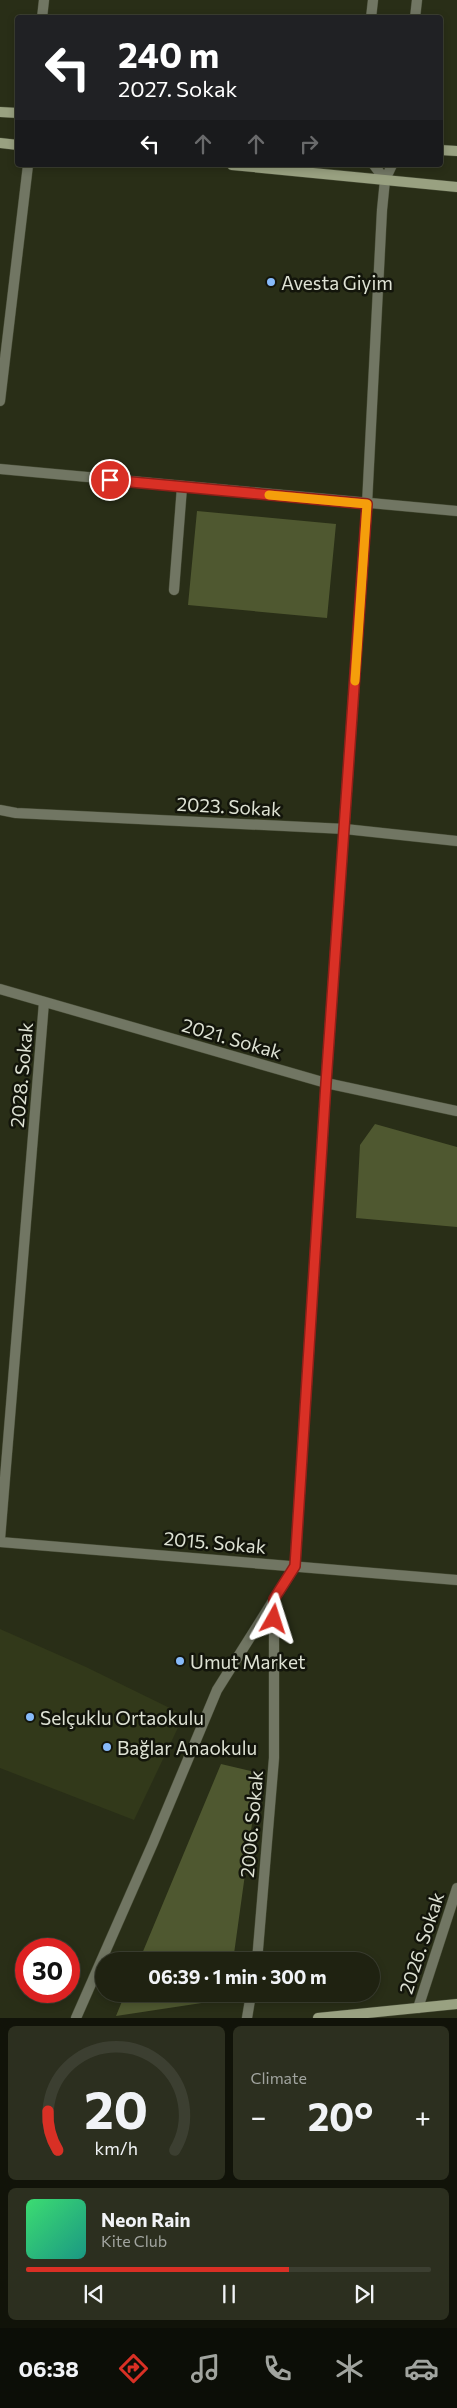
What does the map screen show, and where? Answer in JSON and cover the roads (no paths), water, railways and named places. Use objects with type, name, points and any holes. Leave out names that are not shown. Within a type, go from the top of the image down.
[{"type":"main road","points":[[0,112],[15,113]]},
{"type":"main road","points":[[0,143],[15,145]]},
{"type":"main road","points":[[443,150],[457,151]]},
{"type":"main road","points":[[252,167],[457,187]]},
{"type":"main road","points":[[318,2018],[361,2016],[457,2004]]},
{"type":"street","points":[[42,15],[44,0]]},
{"type":"street","points":[[371,15],[373,0]]},
{"type":"street","points":[[415,15],[417,0]]},
{"type":"street","points":[[0,401],[28,167]]},
{"type":"street","points":[[375,167],[385,180]]},
{"type":"street","points":[[76,2018],[153,1844],[217,1690],[295,1566],[326,1083],[367,504],[385,180],[391,167]]},
{"type":"street","points":[[0,469],[457,512]]},
{"type":"street","points":[[174,590],[182,487]]},
{"type":"street","name":"2023. Sokak","points":[[0,810],[16,813],[345,829],[457,841]]},
{"type":"street","name":"2021. Sokak","points":[[0,989],[326,1083],[457,1111]]},
{"type":"street","name":"2028. Sokak","points":[[0,1540],[44,1002]]},
{"type":"street","name":"2015. Sokak","points":[[0,1540],[457,1580]]},
{"type":"street","name":"2006. Sokak","points":[[258,1952],[274,1758],[274,1599]]},
{"type":"street","name":"2026. Sokak","points":[[418,2008],[457,1888]]},
{"type":"street","points":[[247,2018],[250,2002]]},
{"type":"place","name":"Avesta Giyim","points":[[271,282]]},
{"type":"place","name":"Umut Market","points":[[180,1661]]},
{"type":"place","name":"Selçuklu Ortaokulu","points":[[30,1717]]},
{"type":"place","name":"Bağlar Anaokulu","points":[[107,1747]]}]
